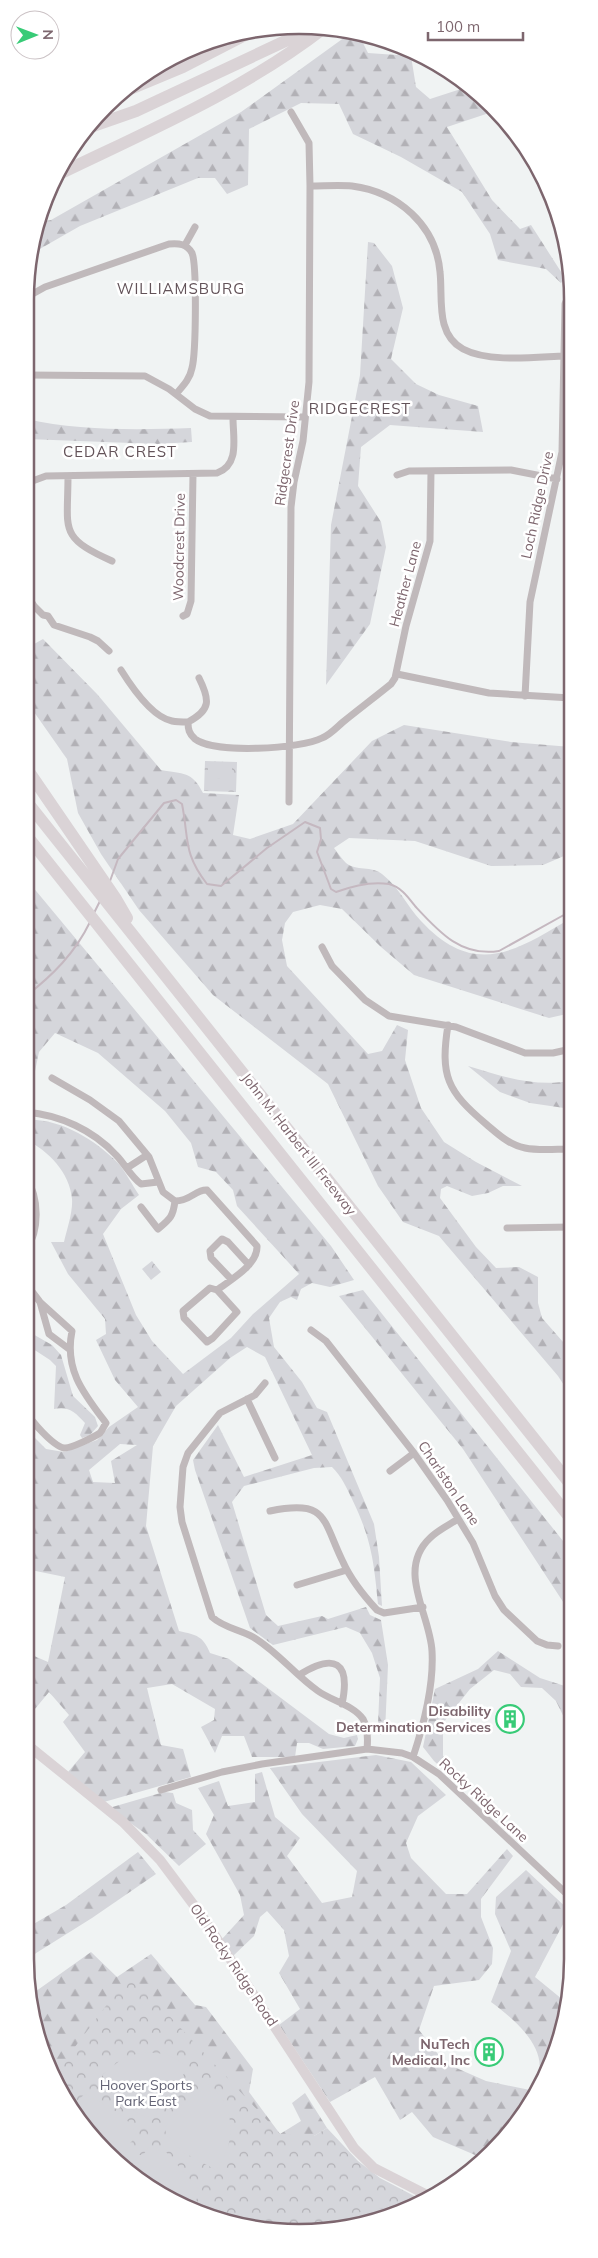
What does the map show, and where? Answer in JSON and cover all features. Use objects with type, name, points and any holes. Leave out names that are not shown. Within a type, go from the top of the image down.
[{"type":"highway","points":[[101,123],[136,111],[237,66],[301,34]]},
{"type":"highway","points":[[67,170],[140,136],[253,76],[301,46],[316,34]]},
{"type":"highway","points":[[147,82],[183,67],[229,43]]},
{"type":"highway","points":[[68,168],[91,159]]},
{"type":"highway","points":[[34,781],[89,871]]},
{"type":"highway","points":[[34,810],[89,871]]},
{"type":"highway","name":"John M. Harbert III Freeway","points":[[34,845],[564,1509]]},
{"type":"highway","points":[[34,852],[70,891]]},
{"type":"highway","name":"John M. Harbert III Freeway","points":[[89,871],[116,899],[145,950],[564,1476]]},
{"type":"street","name":"Ridgecrest Drive","points":[[289,802],[292,500],[309,382],[310,186],[309,143],[291,112]]},
{"type":"street","points":[[310,186],[351,186],[380,192],[409,210],[428,233],[438,257],[444,324],[449,336],[462,348],[491,357],[564,356]]},
{"type":"street","points":[[185,245],[195,227]]},
{"type":"street","points":[[34,293],[45,287],[169,244],[178,243],[185,245],[194,260],[193,358],[190,376],[176,394]]},
{"type":"street","points":[[34,375],[145,376],[176,394],[204,414],[217,418],[304,417]]},
{"type":"street","name":"Loch Ridge Drive","points":[[525,696],[530,602],[557,479],[563,436],[564,396]]},
{"type":"street","points":[[34,480],[46,476],[217,473],[223,471],[230,464],[234,453],[233,418]]},
{"type":"street","points":[[397,475],[404,472],[512,470],[557,479]]},
{"type":"street","name":"Heather Lane","points":[[397,674],[406,626],[430,541],[432,471]]},
{"type":"street","name":"Woodcrest Drive","points":[[183,616],[190,609],[191,601],[192,474]]},
{"type":"street","points":[[68,476],[68,525],[70,534],[85,549],[112,561]]},
{"type":"street","points":[[34,606],[43,615],[48,616],[54,625],[90,637],[98,641],[108,651]]},
{"type":"street","points":[[121,670],[143,700],[158,714],[171,721],[188,722],[200,716],[207,703],[207,695],[199,678]]},
{"type":"street","points":[[188,722],[188,731],[196,739],[211,746],[239,748],[308,744],[324,738],[391,684],[397,674],[469,690],[564,698]]},
{"type":"street","points":[[322,948],[332,966],[365,1000],[381,1012],[399,1018],[448,1025],[525,1052],[548,1053],[564,1050]]},
{"type":"street","points":[[448,1025],[444,1049],[445,1068],[451,1086],[466,1107],[513,1144],[526,1148],[564,1149]]},
{"type":"street","points":[[52,1078],[90,1100],[119,1121],[147,1155],[163,1192],[175,1201],[185,1201],[200,1191],[207,1190],[255,1243],[258,1250],[256,1256],[249,1264],[216,1290]]},
{"type":"street","points":[[34,1114],[60,1119],[80,1128],[110,1148],[141,1184],[147,1185],[158,1182]]},
{"type":"street","points":[[127,1168],[147,1155]]},
{"type":"street","points":[[34,1191],[36,1204],[34,1230]]},
{"type":"street","points":[[141,1207],[158,1229],[172,1217],[175,1201]]},
{"type":"street","points":[[507,1228],[564,1227]]},
{"type":"street","points":[[231,1279],[211,1258],[210,1251],[222,1239],[228,1242],[249,1264]]},
{"type":"street","points":[[210,1288],[216,1290],[236,1312],[213,1338],[207,1342],[184,1318],[184,1311],[210,1288]]},
{"type":"street","points":[[34,1293],[40,1302],[72,1331],[69,1349],[73,1371],[106,1424],[100,1433],[71,1447],[64,1448],[56,1444],[34,1423]]},
{"type":"street","points":[[40,1302],[49,1334],[59,1344],[69,1349]]},
{"type":"street","name":"Charlston Lane","points":[[311,1330],[326,1341],[414,1453],[458,1519],[480,1558],[495,1596],[504,1610],[537,1641],[547,1645],[558,1646]]},
{"type":"street","points":[[265,1383],[255,1395],[220,1413],[188,1453],[183,1467],[180,1506],[182,1522],[212,1617],[218,1623],[252,1636],[264,1644],[319,1692],[358,1714],[364,1721],[368,1734],[367,1749]]},
{"type":"street","points":[[247,1399],[275,1458]]},
{"type":"street","points":[[390,1471],[414,1453]]},
{"type":"street","points":[[270,1511],[302,1507],[318,1514],[327,1524],[347,1570],[377,1610],[384,1613],[423,1607]]},
{"type":"street","points":[[413,1757],[421,1729],[433,1662],[431,1640],[415,1583],[415,1568],[418,1555],[432,1536],[458,1519]]},
{"type":"street","points":[[297,1585],[347,1570]]},
{"type":"street","points":[[299,1675],[309,1668],[329,1662],[341,1666],[343,1672],[342,1704]]},
{"type":"street","name":"Rocky Ridge Lane","points":[[161,1790],[242,1768],[367,1749],[402,1753],[413,1757],[453,1786],[564,1891]]},
{"type":"street","name":"Old Rocky Ridge Road","points":[[34,1750],[123,1822],[160,1860],[202,1916],[354,2148],[374,2168],[424,2193]]},
{"type":"green space","points":[[344,38],[362,42],[368,53],[404,56],[411,59],[416,87],[430,99],[460,89],[489,113],[447,127],[492,200],[520,229],[531,225],[563,275],[564,280],[561,283],[546,269],[498,260],[490,234],[462,192],[401,157],[353,134],[339,104],[301,103],[249,129],[248,185],[227,194],[215,178],[198,178],[80,226],[39,250],[46,221],[51,220],[241,112]]},
{"type":"green space","points":[[368,242],[374,243],[392,266],[403,308],[391,359],[416,384],[439,395],[478,406],[483,432],[390,425],[361,447],[358,486],[381,522],[386,547],[370,624],[326,685],[331,525],[360,375]]},
{"type":"green space","points":[[34,420],[87,428],[191,428],[192,442],[157,444],[34,439]]},
{"type":"green space","points":[[43,639],[97,694],[161,770],[181,773],[191,777],[203,793],[239,795],[233,835],[250,839],[293,824],[372,741],[404,725],[511,742],[564,746],[564,856],[543,865],[491,866],[415,841],[349,838],[334,848],[344,861],[350,865],[374,870],[382,874],[421,921],[440,939],[459,949],[477,954],[495,954],[531,941],[564,922],[564,1015],[549,1018],[414,975],[381,947],[342,909],[320,905],[293,912],[285,923],[282,940],[287,966],[368,1054],[382,1051],[397,1025],[408,1030],[405,1060],[421,1108],[444,1142],[476,1162],[522,1186],[503,1186],[488,1193],[472,1196],[447,1186],[441,1189],[440,1198],[476,1247],[496,1268],[519,1267],[538,1277],[538,1303],[542,1318],[564,1343],[564,1385],[439,1236],[403,1222],[378,1186],[328,1084],[213,995],[139,910],[101,854],[78,813],[67,759],[34,712],[34,644]]},
{"type":"green space","points":[[205,761],[237,762],[236,792],[204,791]]},
{"type":"green space","points":[[208,765],[232,765],[232,775],[208,775]]},
{"type":"green space","points":[[208,779],[232,779],[232,789],[208,789]]},
{"type":"green space","points":[[34,888],[331,1246],[354,1280],[330,1287],[312,1283],[301,1289],[297,1300],[291,1297],[280,1302],[269,1318],[274,1347],[302,1382],[317,1408],[327,1412],[374,1524],[379,1557],[382,1606],[378,1604],[373,1562],[364,1526],[346,1486],[332,1467],[314,1468],[244,1486],[232,1502],[266,1615],[278,1626],[322,1616],[328,1619],[366,1607],[370,1615],[381,1620],[388,1665],[385,1732],[380,1735],[378,1724],[380,1678],[372,1653],[360,1633],[346,1627],[273,1645],[250,1628],[195,1470],[193,1460],[218,1425],[244,1477],[312,1455],[265,1357],[247,1347],[230,1358],[176,1406],[153,1446],[146,1526],[179,1631],[199,1637],[205,1643],[210,1653],[229,1659],[329,1734],[344,1738],[357,1735],[358,1739],[355,1746],[323,1749],[309,1743],[297,1743],[295,1757],[252,1757],[244,1736],[222,1736],[215,1753],[201,1727],[214,1720],[215,1709],[172,1684],[147,1688],[161,1745],[183,1749],[191,1777],[104,1802],[68,1772],[85,1752],[63,1722],[69,1715],[49,1692],[34,1710],[34,1656],[48,1662],[65,1577],[34,1571],[34,1437],[46,1449],[64,1452],[97,1440],[109,1427],[138,1407],[115,1380],[96,1340],[106,1334],[105,1319],[68,1274],[51,1242],[64,1242],[70,1220],[72,1199],[67,1180],[62,1172],[50,1156],[34,1144],[34,1120],[64,1127],[99,1146],[118,1163],[139,1195],[121,1209],[103,1234],[136,1315],[152,1341],[183,1374],[231,1338],[253,1314],[299,1274],[237,1206],[233,1190],[216,1172],[198,1167],[191,1143],[165,1111],[98,1053],[55,1033],[39,1052],[34,1076]],"holes":[[[120,1444],[137,1445],[111,1461],[115,1483],[93,1482],[89,1470]]]},
{"type":"green space","points":[[468,1066],[531,1082],[564,1082],[564,1108],[530,1103],[500,1092]]},
{"type":"green space","points":[[152,1261],[161,1272],[151,1280],[142,1269]]},
{"type":"green space","points":[[363,1290],[564,1542],[564,1603],[463,1449],[339,1296]]},
{"type":"green space","points":[[34,1335],[52,1345],[61,1355],[73,1396],[95,1417],[98,1426],[90,1435],[82,1438],[80,1435],[85,1423],[75,1413],[64,1408],[54,1409],[56,1366],[34,1350]]},
{"type":"green space","points":[[498,1651],[540,1678],[564,1686],[564,1718],[556,1701],[542,1688],[521,1687],[510,1674],[494,1670],[470,1689],[443,1723],[443,1756],[465,1779],[459,1784],[434,1761],[423,1747],[435,1689],[478,1669]]},
{"type":"green space","points":[[376,1755],[411,1762],[446,1795],[418,1816],[406,1843],[411,1858],[446,1894],[467,1894],[507,1849],[513,1856],[481,1899],[481,1917],[493,1948],[492,1964],[479,1980],[434,1986],[419,2030],[445,2063],[486,2081],[530,2090],[498,2134],[477,2156],[433,2137],[412,2112],[400,2120],[375,2077],[330,2102],[279,2025],[300,2009],[279,1973],[289,1956],[284,1930],[267,1911],[260,1917],[254,1936],[233,1956],[222,1939],[244,1915],[240,1895],[206,1834],[214,1815],[198,1788],[219,1781],[228,1806],[255,1802],[255,1774],[262,1772],[275,1817],[300,1838],[287,1856],[322,1903],[352,1897],[357,1871],[302,1814],[270,1768]]},
{"type":"green space","points":[[164,1792],[173,1793],[176,1803],[192,1810],[193,1830],[206,1844],[179,1866],[146,1834],[109,1808]]},
{"type":"green space","points":[[138,1852],[156,1874],[92,1918],[34,1954],[34,1924],[66,1905]]},
{"type":"green space","points":[[526,1870],[564,1905],[564,1922],[535,1977],[561,1998],[555,2028],[539,2072],[537,2052],[532,2042],[517,2023],[491,2002],[511,1951],[495,1914],[496,1897]]},
{"type":"green space","points":[[91,1952],[117,1977],[151,1954],[195,2005],[206,2007],[253,2069],[249,2092],[280,2134],[301,2121],[292,2103],[305,2093],[327,2128],[314,2136],[307,2161],[73,2098],[54,2061],[48,2044],[36,1991]]},
{"type":"green space","name":"Hoover Sports Park East","points":[[130,1974],[280,2134],[314,2136],[327,2128],[358,2161],[380,2178],[416,2197],[368,2215],[316,2224],[264,2222],[230,2215],[197,2204],[152,2180],[111,2147],[78,2106],[58,2069]]},
{"type":"green space","points":[[143,2052],[167,2054],[188,2067],[162,2110],[158,2110],[153,2117],[138,2113],[132,2109],[102,2075],[123,2058]]},
{"type":"green space","points":[[209,2084],[224,2103],[229,2114],[230,2125],[228,2148],[216,2170],[181,2151],[166,2134],[165,2128],[178,2109]]},
{"type":"green space","points":[[85,2094],[124,2117],[130,2123],[136,2137],[130,2143],[131,2148],[122,2157],[111,2147],[75,2102]]},
{"type":"green space","points":[[149,2147],[155,2147],[162,2153],[166,2152],[201,2192],[194,2203],[166,2189],[132,2165],[139,2155],[143,2155]]},
{"type":"green space","points":[[378,2208],[387,2209],[338,2221],[348,2215]]},
{"type":"waterway","points":[[110,881],[118,859],[164,803],[176,800],[182,804],[190,854],[199,873],[207,884],[221,886],[267,848],[305,822],[320,828],[321,839],[317,852],[331,889],[336,892],[355,886],[375,883],[393,885],[404,893],[442,933],[452,941],[473,950],[485,952],[499,951],[564,915]]},
{"type":"waterway","points":[[94,913],[100,901]]},
{"type":"waterway","points":[[34,989],[70,954],[90,922]]},
{"type":"place","name":"Disability Determination Services","points":[[510,1719]]},
{"type":"place","name":"NuTech Medical, Inc","points":[[489,2052]]},
{"type":"district","name":"WILLIAMSBURG","points":[[181,288]]},
{"type":"district","name":"RIDGECREST","points":[[360,408]]},
{"type":"district","name":"CEDAR CREST","points":[[120,451]]}]
